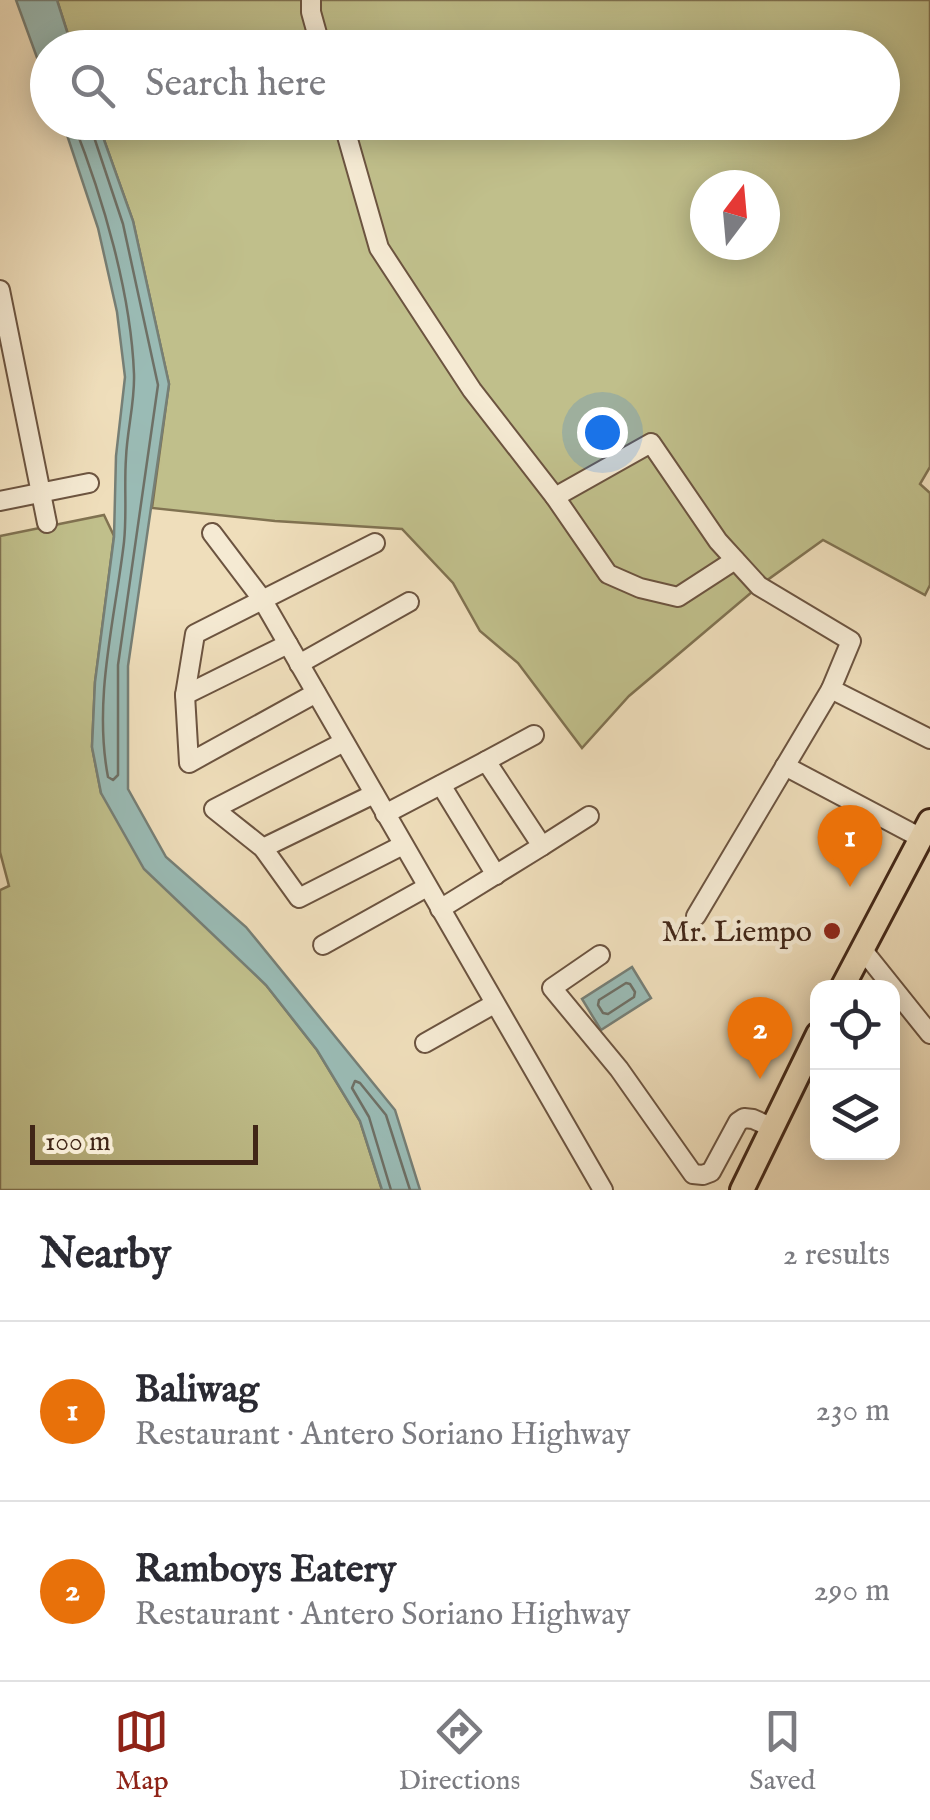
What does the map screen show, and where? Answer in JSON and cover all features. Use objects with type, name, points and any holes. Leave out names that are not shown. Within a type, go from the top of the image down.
[{"type":"main road","points":[[846,980],[926,830]]},
{"type":"main road","points":[[742,1190],[810,1049]]},
{"type":"street","points":[[311,0],[316,30]]},
{"type":"street","points":[[348,140],[379,248],[472,390],[556,497],[608,574],[640,588],[678,597],[735,560]]},
{"type":"street","points":[[0,290],[47,522]]},
{"type":"street","points":[[556,497],[651,443],[718,541],[759,586],[851,642],[831,689],[696,916]]},
{"type":"street","points":[[0,501],[90,483]]},
{"type":"street","points":[[212,532],[262,599],[603,1190]]},
{"type":"street","points":[[316,693],[188,763],[185,694],[195,634],[376,542]]},
{"type":"street","points":[[299,664],[409,602]]},
{"type":"street","points":[[185,694],[288,644]]},
{"type":"street","points":[[831,689],[930,738]]},
{"type":"street","points":[[385,814],[534,735]]},
{"type":"street","points":[[344,742],[214,809],[264,848],[299,898],[403,845]]},
{"type":"street","points":[[486,761],[542,846]]},
{"type":"street","points":[[785,766],[926,830]]},
{"type":"street","points":[[440,785],[496,874]]},
{"type":"street","points":[[264,848],[374,794]]},
{"type":"street","points":[[440,910],[589,816]]},
{"type":"street","points":[[323,945],[427,886]]},
{"type":"street","points":[[862,949],[930,1034]]},
{"type":"street","points":[[600,956],[552,988],[618,1069],[694,1174],[711,1172],[738,1122],[744,1118],[771,1128]]},
{"type":"street","points":[[425,1044],[494,1004]]},
{"type":"shaded area","points":[[57,0],[930,0],[930,467],[920,484],[930,493],[930,585],[925,595],[823,540],[759,586],[629,696],[582,748],[518,663],[480,631],[453,583],[402,529],[152,508],[169,384],[133,221],[104,140],[900,140],[900,30],[67,30]]},
{"type":"shaded area","points":[[104,515],[114,536],[95,682],[92,747],[101,793],[317,1050],[360,1121],[382,1190],[0,1190],[0,890],[9,886],[0,852],[0,536]]},
{"type":"water","points":[[16,0],[57,0],[67,30],[30,30],[30,38]]},
{"type":"water","points":[[69,140],[104,140],[133,221],[169,384],[128,666],[128,789],[166,857],[246,927],[395,1110],[420,1190],[382,1190],[360,1121],[317,1050],[266,985],[144,869],[101,793],[92,747],[95,682],[114,537],[116,456],[125,377],[117,312],[98,228]]},
{"type":"water","points":[[632,967],[651,998],[601,1030],[582,999]]},
{"type":"place","name":"Baliwag","points":[[850,887]]},
{"type":"place","name":"Mr. Liempo","points":[[832,931]]},
{"type":"place","name":"Ramboys Eatery","points":[[760,1079]]}]
